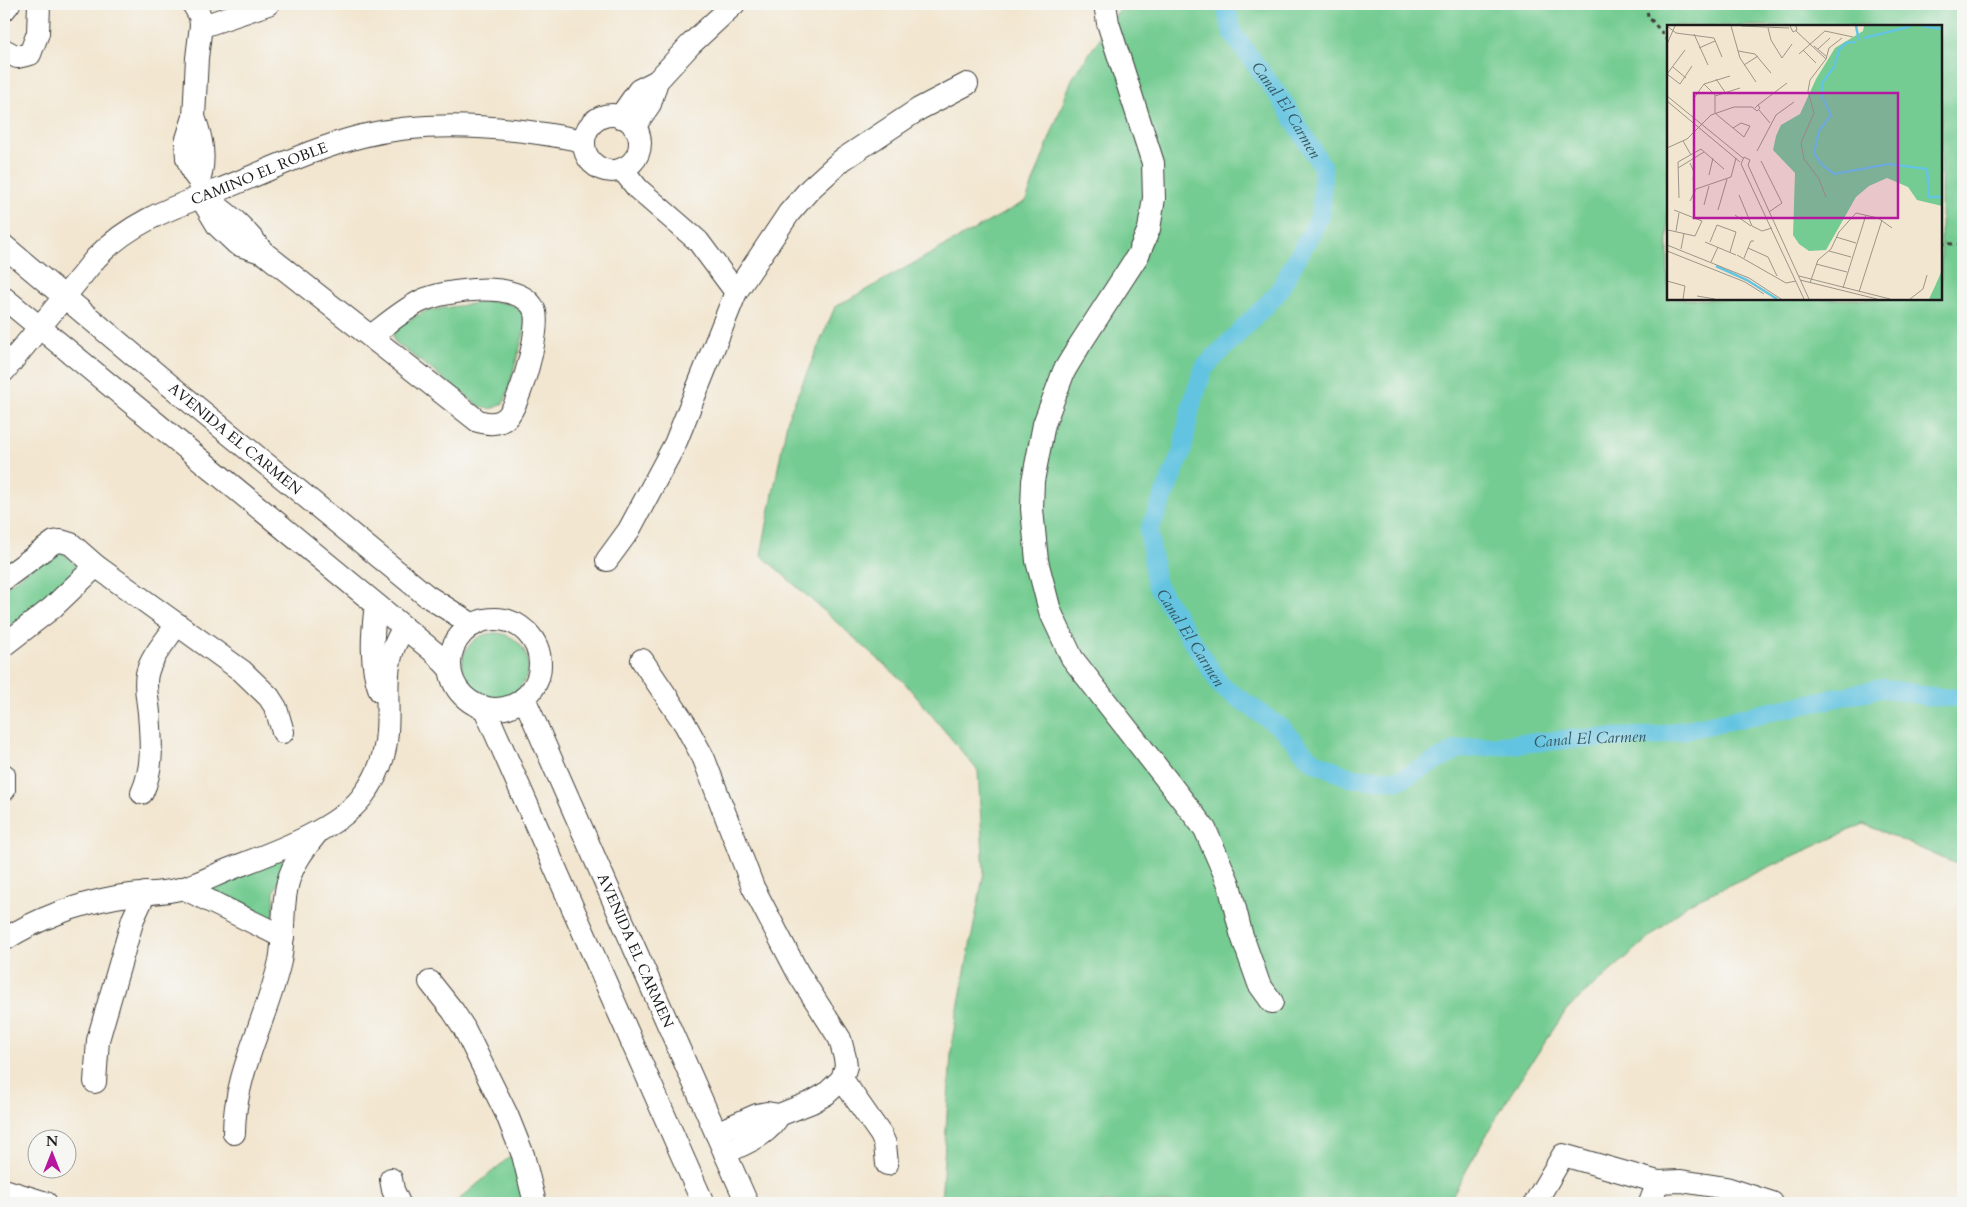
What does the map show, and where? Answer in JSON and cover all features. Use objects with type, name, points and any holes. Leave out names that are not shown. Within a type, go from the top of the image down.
[{"type":"street","points":[[4,10],[10,4]]},
{"type":"street","points":[[4,50],[17,57],[30,54],[38,33],[39,4]]},
{"type":"street","points":[[193,4],[200,16],[201,25],[196,58],[194,116],[200,133],[204,158],[200,189],[210,215],[226,236],[246,248],[264,253],[473,418],[484,423],[491,424],[503,420],[513,408],[533,349],[537,318],[528,300],[515,294],[495,290],[452,293],[421,301],[371,336]]},
{"type":"street","points":[[201,25],[268,4]]},
{"type":"street","points":[[627,122],[650,104],[657,82],[690,45],[734,4]]},
{"type":"street","points":[[1105,4],[1108,23],[1153,163],[1154,198],[1148,229],[1138,255],[1069,362],[1053,397],[1044,424],[1037,452],[1033,481],[1033,526],[1037,561],[1050,611],[1072,658],[1205,829],[1229,884],[1241,933],[1259,984],[1272,1002]]},
{"type":"street","points":[[607,560],[629,530],[675,444],[736,292],[789,214],[810,189],[858,149],[919,109],[967,84]]},
{"type":"street","points":[[604,116],[627,122],[638,134],[638,150],[635,158],[622,169],[606,170],[592,163],[587,157],[584,141],[586,132],[596,120],[604,116]]},
{"type":"street","name":"CAMINO EL ROBLE","points":[[4,371],[64,296],[110,243],[125,231],[165,211],[200,189],[326,147],[392,130],[438,127],[476,128],[559,136],[584,141]]},
{"type":"street","points":[[622,169],[638,189],[698,240],[736,292]]},
{"type":"street","name":"AVENIDA EL CARMEN","points":[[4,246],[161,378],[427,596],[473,625]]},
{"type":"street","points":[[4,298],[434,652],[450,670],[459,690],[470,701],[484,707],[504,708],[524,698],[534,686],[540,670],[539,653],[532,638],[520,627],[505,620],[489,619],[473,625],[457,640],[451,654],[450,670]]},
{"type":"street","points":[[4,579],[48,546],[61,541],[71,544],[96,566],[222,655],[261,687],[276,708],[283,732]]},
{"type":"street","points":[[4,646],[52,608],[96,566]]},
{"type":"street","points":[[376,605],[373,627],[374,670],[376,681],[386,703]]},
{"type":"street","points":[[142,793],[148,779],[151,764],[146,690],[147,672],[177,624]]},
{"type":"street","points":[[4,940],[16,932],[76,907],[114,897],[183,888],[265,856],[319,830],[351,808],[361,799],[375,777],[386,744],[387,685],[392,651],[395,642],[404,628]]},
{"type":"street","points":[[642,660],[684,724],[704,759],[741,859],[761,905],[798,972],[840,1039],[845,1058],[846,1066],[842,1080],[834,1089],[812,1102],[780,1115],[767,1113],[757,1115],[716,1133]]},
{"type":"street","name":"AVENIDA EL CARMEN","points":[[524,698],[748,1203]]},
{"type":"street","points":[[484,707],[703,1203]]},
{"type":"street","points":[[4,776],[4,790]]},
{"type":"street","points":[[234,1133],[240,1085],[275,977],[283,938],[284,906],[288,883],[299,857],[319,830]]},
{"type":"street","points":[[183,888],[283,938]]},
{"type":"street","points":[[95,1082],[98,1040],[133,919],[145,893]]},
{"type":"street","points":[[430,982],[464,1028],[507,1115],[523,1155],[535,1203]]},
{"type":"street","points":[[842,1080],[880,1135],[888,1164]]},
{"type":"street","points":[[725,1153],[767,1132],[780,1115]]},
{"type":"street","points":[[1535,1203],[1563,1155],[1658,1182],[1680,1181],[1726,1188],[1772,1203]]},
{"type":"street","points":[[391,1179],[392,1190],[399,1203]]},
{"type":"street","points":[[1650,1203],[1658,1182]]},
{"type":"street","points":[[4,1190],[46,1203]]},
{"type":"path","points":[[1646,4],[1648,16],[1667,39]]},
{"type":"path","points":[[1942,243],[1963,245]]},
{"type":"green space","points":[[1123,4],[1963,4],[1963,867],[1864,824],[1689,903],[1567,1009],[1504,1104],[1448,1203],[941,1203],[952,1040],[984,872],[978,771],[904,682],[761,555],[788,417],[835,307],[1026,201],[1072,79]]},
{"type":"green space","points":[[489,301],[514,306],[522,314],[525,329],[505,401],[491,409],[481,407],[395,342],[393,337],[396,327],[426,311]]},
{"type":"green space","points":[[58,548],[81,570],[4,631],[4,588]]},
{"type":"green space","points":[[495,633],[508,636],[518,643],[525,653],[528,666],[525,679],[518,689],[508,696],[495,699],[482,696],[472,689],[465,679],[462,666],[465,653],[472,643],[482,636]]},
{"type":"green space","points":[[282,858],[285,865],[274,892],[274,916],[267,921],[204,886]]},
{"type":"green space","points":[[512,1155],[527,1203],[455,1203]]},
{"type":"waterway","name":"Canal El Carmen","points":[[1225,4],[1233,34],[1284,103],[1323,168],[1321,215],[1277,294],[1204,368],[1191,406],[1182,452],[1149,531],[1156,584],[1221,686],[1283,729],[1311,760],[1351,778],[1399,780],[1459,749],[1573,739],[1656,736],[1883,688],[1926,696],[1963,699]]}]
